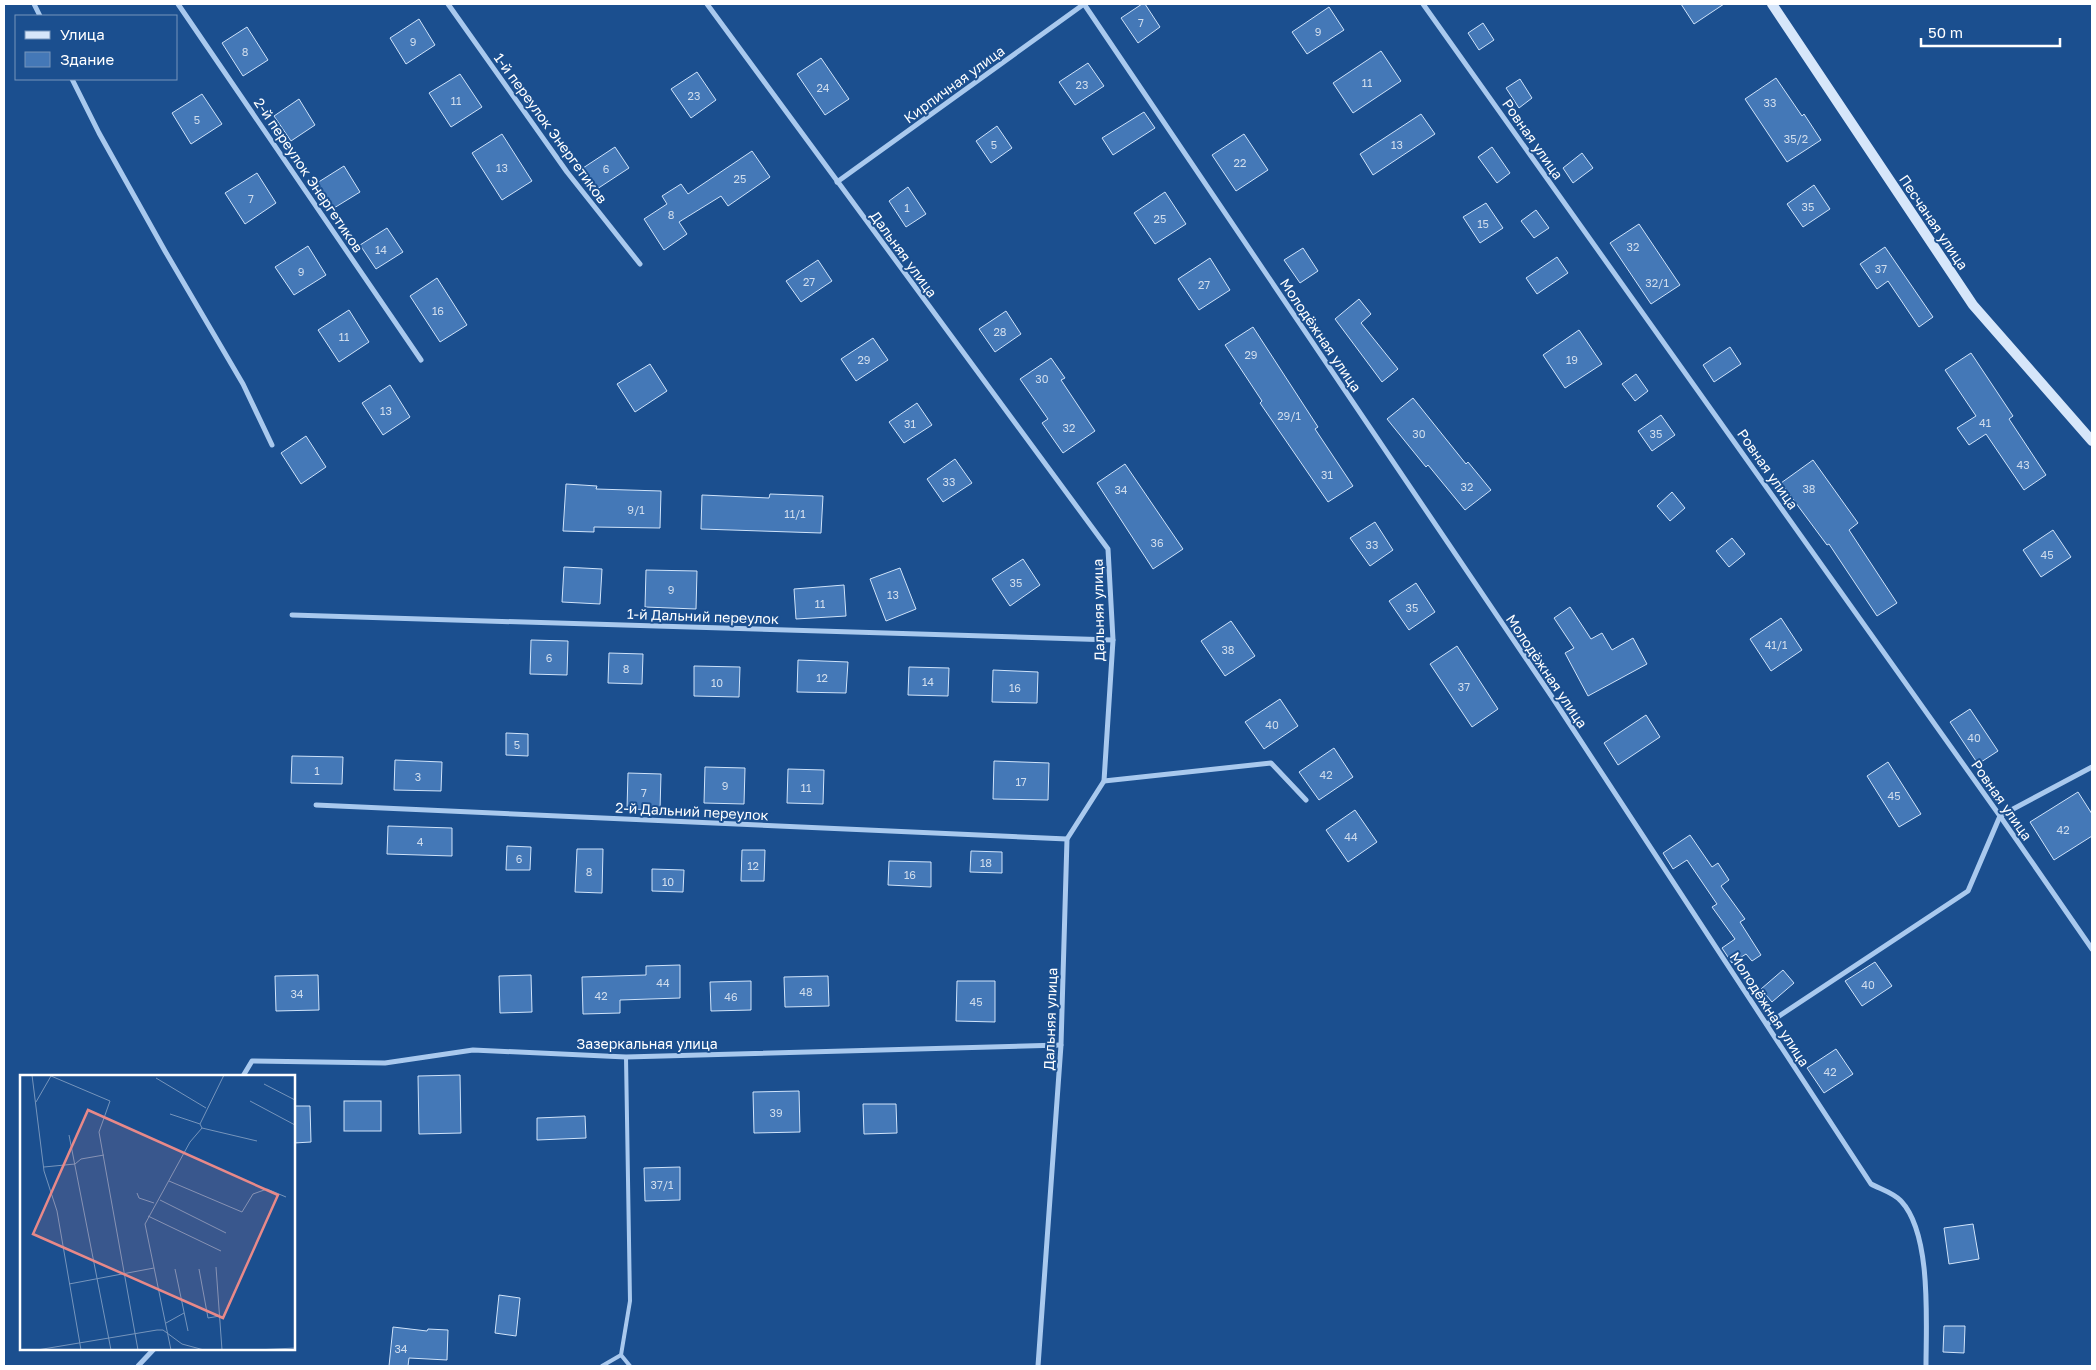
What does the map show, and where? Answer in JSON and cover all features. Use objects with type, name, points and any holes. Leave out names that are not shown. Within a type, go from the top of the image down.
[{"type":"street","name":"2-й переулок Энергетиков","points":[[178,4],[421,360]]},
{"type":"street","name":"1-й переулок Энергетиков","points":[[448,4],[567,172],[640,264]]},
{"type":"street","name":"Дальняя улица","points":[[707,4],[1108,549],[1113,640],[1104,781],[1067,839],[1061,1045],[1038,1366]]},
{"type":"street","name":"Кирпичная улица","points":[[837,182],[1084,4]]},
{"type":"street","name":"Молодёжная улица","points":[[1084,4],[1552,697],[1871,1184],[1900,1199],[1909,1211],[1916,1227],[1923,1261],[1926,1366]]},
{"type":"street","name":"Ровная улица","points":[[1423,4],[2000,816],[2092,949]]},
{"type":"street","name":"Песчаная улица","points":[[1772,4],[1973,304],[2092,441]]},
{"type":"street","points":[[72,80],[99,133],[170,260],[243,384],[272,445]]},
{"type":"street","name":"1-й Дальний переулок","points":[[292,615],[1113,640]]},
{"type":"street","points":[[1104,781],[1271,763],[1306,800]]},
{"type":"street","points":[[1767,1024],[1968,891],[2000,816],[2092,766]]},
{"type":"street","name":"2-й Дальний переулок","points":[[316,805],[1067,839]]},
{"type":"street","name":"Зазеркальная улица","points":[[244,1075],[252,1061],[385,1062],[473,1050],[626,1057],[1061,1045]]},
{"type":"street","points":[[138,1366],[153,1350]]},
{"type":"lane","points":[[602,1366],[620,1355],[630,1301],[626,1057]]},
{"type":"lane","points":[[620,1355],[630,1366]]},
{"type":"building","points":[[1142,4],[1145,4],[1160,27],[1138,43],[1121,18]]},
{"type":"building","points":[[1681,4],[1724,4],[1694,24]]},
{"type":"building","points":[[1329,7],[1344,30],[1307,54],[1292,32]]},
{"type":"building","points":[[419,19],[435,45],[406,64],[390,38]]},
{"type":"building","points":[[1483,23],[1494,40],[1479,50],[1468,33]]},
{"type":"building","points":[[247,27],[268,60],[243,76],[222,43]]},
{"type":"building","points":[[1381,51],[1401,81],[1353,113],[1333,83]]},
{"type":"building","points":[[821,58],[849,99],[825,115],[797,74]]},
{"type":"building","points":[[1088,63],[1104,86],[1075,105],[1059,82]]},
{"type":"building","points":[[697,72],[716,100],[691,118],[671,89]]},
{"type":"building","points":[[460,74],[482,107],[451,127],[429,93]]},
{"type":"building","points":[[1776,78],[1802,116],[1804,114],[1821,140],[1787,162],[1745,99]]},
{"type":"building","points":[[1520,79],[1532,98],[1519,108],[1506,88]]},
{"type":"building","points":[[202,94],[222,124],[191,144],[172,113]]},
{"type":"building","points":[[299,99],[315,125],[291,141],[274,116]]},
{"type":"building","points":[[1144,112],[1155,128],[1113,155],[1102,138]]},
{"type":"building","points":[[1421,114],[1435,134],[1373,175],[1360,154]]},
{"type":"building","points":[[997,126],[1012,148],[991,163],[976,141]]},
{"type":"building","points":[[502,134],[532,181],[502,200],[472,153]]},
{"type":"building","points":[[1244,134],[1268,170],[1236,191],[1212,155]]},
{"type":"building","points":[[615,147],[629,168],[597,189],[583,168]]},
{"type":"building","points":[[1492,147],[1510,173],[1497,183],[1478,157]]},
{"type":"building","points":[[752,151],[770,177],[728,206],[721,196],[679,222],[687,234],[664,250],[644,219],[667,204],[662,196],[681,184],[688,194]]},
{"type":"building","points":[[1582,153],[1593,168],[1573,183],[1563,168]]},
{"type":"building","points":[[344,166],[360,192],[334,208],[317,183]]},
{"type":"building","points":[[257,173],[276,203],[245,224],[225,193]]},
{"type":"building","points":[[1814,185],[1830,209],[1803,227],[1787,204]]},
{"type":"building","points":[[908,187],[926,214],[906,227],[889,201]]},
{"type":"building","points":[[1165,192],[1186,224],[1155,244],[1134,213]]},
{"type":"building","points":[[1486,203],[1503,228],[1480,243],[1463,217]]},
{"type":"building","points":[[1536,210],[1549,228],[1534,238],[1521,221]]},
{"type":"building","points":[[1639,224],[1680,285],[1651,304],[1610,243]]},
{"type":"building","points":[[387,228],[403,252],[376,269],[360,245]]},
{"type":"building","points":[[308,246],[326,275],[294,295],[275,267]]},
{"type":"building","points":[[1885,247],[1933,317],[1919,327],[1888,281],[1877,289],[1860,264]]},
{"type":"building","points":[[1303,248],[1318,271],[1300,283],[1284,260]]},
{"type":"building","points":[[1557,257],[1568,273],[1537,294],[1526,278]]},
{"type":"building","points":[[1210,258],[1230,290],[1199,310],[1178,279]]},
{"type":"building","points":[[818,260],[832,281],[801,302],[786,281]]},
{"type":"building","points":[[437,278],[467,325],[440,342],[410,296]]},
{"type":"building","points":[[1359,299],[1371,314],[1361,323],[1398,369],[1382,382],[1335,319]]},
{"type":"building","points":[[349,310],[369,342],[339,362],[318,330]]},
{"type":"building","points":[[1006,311],[1021,334],[995,352],[979,329]]},
{"type":"building","points":[[1253,327],[1318,427],[1315,429],[1353,486],[1328,502],[1260,403],[1262,401],[1225,345]]},
{"type":"building","points":[[1579,330],[1602,364],[1565,388],[1543,355]]},
{"type":"building","points":[[873,338],[888,360],[856,381],[841,359]]},
{"type":"building","points":[[1730,347],[1741,364],[1714,382],[1703,365]]},
{"type":"building","points":[[1971,353],[2013,416],[2009,419],[2046,475],[2024,490],[1986,434],[1969,445],[1957,428],[1976,416],[1945,370]]},
{"type":"building","points":[[1051,358],[1065,378],[1061,380],[1095,431],[1063,453],[1042,423],[1048,419],[1020,379]]},
{"type":"building","points":[[650,364],[667,391],[635,412],[617,384]]},
{"type":"building","points":[[1636,374],[1648,391],[1635,401],[1622,384]]},
{"type":"building","points":[[390,385],[410,417],[383,435],[362,403]]},
{"type":"building","points":[[1413,398],[1466,464],[1468,462],[1491,490],[1465,510],[1428,465],[1426,467],[1387,419]]},
{"type":"building","points":[[917,403],[932,425],[904,443],[889,422]]},
{"type":"building","points":[[1661,415],[1675,435],[1652,451],[1638,431]]},
{"type":"building","points":[[306,436],[326,467],[301,484],[281,453]]},
{"type":"building","points":[[955,459],[972,483],[943,502],[927,479]]},
{"type":"building","points":[[1813,460],[1858,523],[1849,530],[1897,603],[1877,616],[1829,544],[1827,545],[1781,483]]},
{"type":"building","points":[[1125,464],[1183,549],[1153,569],[1097,483]]},
{"type":"building","points":[[566,484],[597,486],[596,489],[661,491],[660,528],[594,527],[594,532],[563,531]]},
{"type":"building","points":[[1672,492],[1685,508],[1670,521],[1657,506]]},
{"type":"building","points":[[770,494],[823,496],[821,533],[701,529],[702,495],[769,498]]},
{"type":"building","points":[[1375,522],[1393,550],[1370,566],[1350,538]]},
{"type":"building","points":[[2053,530],[2071,557],[2041,577],[2023,550]]},
{"type":"building","points":[[1732,538],[1745,554],[1729,567],[1716,551]]},
{"type":"building","points":[[1023,559],[1040,585],[1010,606],[992,579]]},
{"type":"building","points":[[564,567],[602,569],[600,604],[562,602]]},
{"type":"building","points":[[900,568],[916,609],[886,621],[870,579]]},
{"type":"building","points":[[646,570],[697,571],[696,609],[645,607]]},
{"type":"building","points":[[1416,583],[1435,612],[1409,630],[1389,601]]},
{"type":"building","points":[[844,585],[846,616],[796,619],[794,589]]},
{"type":"building","points":[[1570,607],[1591,639],[1602,633],[1612,650],[1633,638],[1647,664],[1588,696],[1565,653],[1574,648],[1554,618]]},
{"type":"building","points":[[1781,618],[1802,650],[1771,671],[1750,639]]},
{"type":"building","points":[[1231,621],[1255,656],[1225,676],[1201,641]]},
{"type":"building","points":[[531,640],[568,641],[567,675],[530,674]]},
{"type":"building","points":[[1457,646],[1498,709],[1472,727],[1430,664]]},
{"type":"building","points":[[609,653],[643,654],[642,684],[608,683]]},
{"type":"building","points":[[798,660],[848,662],[846,693],[797,692]]},
{"type":"building","points":[[694,666],[740,667],[739,697],[694,696]]},
{"type":"building","points":[[909,667],[949,668],[948,696],[908,695]]},
{"type":"building","points":[[993,670],[1038,672],[1037,703],[992,702]]},
{"type":"building","points":[[1280,699],[1298,726],[1264,749],[1245,722]]},
{"type":"building","points":[[1970,709],[1998,751],[1978,764],[1950,722]]},
{"type":"building","points":[[1646,715],[1660,737],[1618,765],[1604,743]]},
{"type":"building","points":[[506,733],[528,734],[528,756],[506,755]]},
{"type":"building","points":[[1334,748],[1353,777],[1319,800],[1299,772]]},
{"type":"building","points":[[292,756],[343,757],[342,784],[291,783]]},
{"type":"building","points":[[395,760],[442,762],[441,791],[394,790]]},
{"type":"building","points":[[994,761],[1049,763],[1048,800],[993,799]]},
{"type":"building","points":[[1888,762],[1921,814],[1899,827],[1867,776]]},
{"type":"building","points":[[705,767],[745,768],[744,804],[704,803]]},
{"type":"building","points":[[788,769],[824,770],[823,804],[787,803]]},
{"type":"building","points":[[628,773],[661,774],[660,810],[627,809]]},
{"type":"building","points":[[2078,792],[2092,814],[2092,836],[2054,860],[2030,822]]},
{"type":"building","points":[[1355,810],[1377,842],[1348,862],[1326,830]]},
{"type":"building","points":[[388,826],[452,828],[452,856],[387,854]]},
{"type":"building","points":[[1690,835],[1712,867],[1718,863],[1729,880],[1721,886],[1745,919],[1740,922],[1761,955],[1752,961],[1746,954],[1732,963],[1722,948],[1735,939],[1712,907],[1717,904],[1687,860],[1673,869],[1663,853]]},
{"type":"building","points":[[507,846],[531,847],[530,870],[506,870]]},
{"type":"building","points":[[577,849],[603,849],[602,893],[575,892]]},
{"type":"building","points":[[742,850],[765,850],[764,881],[741,881]]},
{"type":"building","points":[[971,851],[1002,852],[1002,873],[970,872]]},
{"type":"building","points":[[889,861],[931,862],[931,887],[888,885]]},
{"type":"building","points":[[652,869],[684,870],[683,892],[652,891]]},
{"type":"building","points":[[1875,962],[1892,986],[1862,1006],[1845,981]]},
{"type":"building","points":[[680,965],[680,998],[620,1000],[620,1013],[583,1014],[582,977],[646,975],[646,966]]},
{"type":"building","points":[[1783,970],[1794,983],[1772,1002],[1761,989]]},
{"type":"building","points":[[318,975],[319,1010],[276,1011],[275,976]]},
{"type":"building","points":[[531,975],[532,1012],[500,1013],[499,976]]},
{"type":"building","points":[[828,976],[829,1006],[785,1007],[784,977]]},
{"type":"building","points":[[751,981],[751,1010],[711,1011],[710,982]]},
{"type":"building","points":[[957,981],[995,981],[995,1022],[956,1021]]},
{"type":"building","points":[[1836,1049],[1853,1074],[1824,1093],[1807,1068]]},
{"type":"building","points":[[460,1075],[461,1133],[419,1134],[418,1076]]},
{"type":"building","points":[[799,1091],[800,1132],[754,1133],[753,1092]]},
{"type":"building","points":[[344,1101],[381,1101],[381,1131],[344,1131]]},
{"type":"building","points":[[863,1104],[896,1104],[897,1133],[864,1134]]},
{"type":"building","points":[[295,1106],[310,1106],[311,1142],[295,1143]]},
{"type":"building","points":[[585,1116],[586,1138],[537,1140],[537,1118]]},
{"type":"building","points":[[680,1167],[680,1200],[645,1201],[644,1168]]},
{"type":"building","points":[[1973,1224],[1979,1259],[1949,1264],[1944,1228]]},
{"type":"building","points":[[499,1295],[520,1298],[516,1336],[495,1333]]},
{"type":"building","points":[[1944,1326],[1965,1326],[1964,1353],[1943,1352]]},
{"type":"building","points":[[393,1327],[427,1331],[428,1329],[448,1330],[447,1360],[409,1358],[408,1366],[389,1366]]}]
